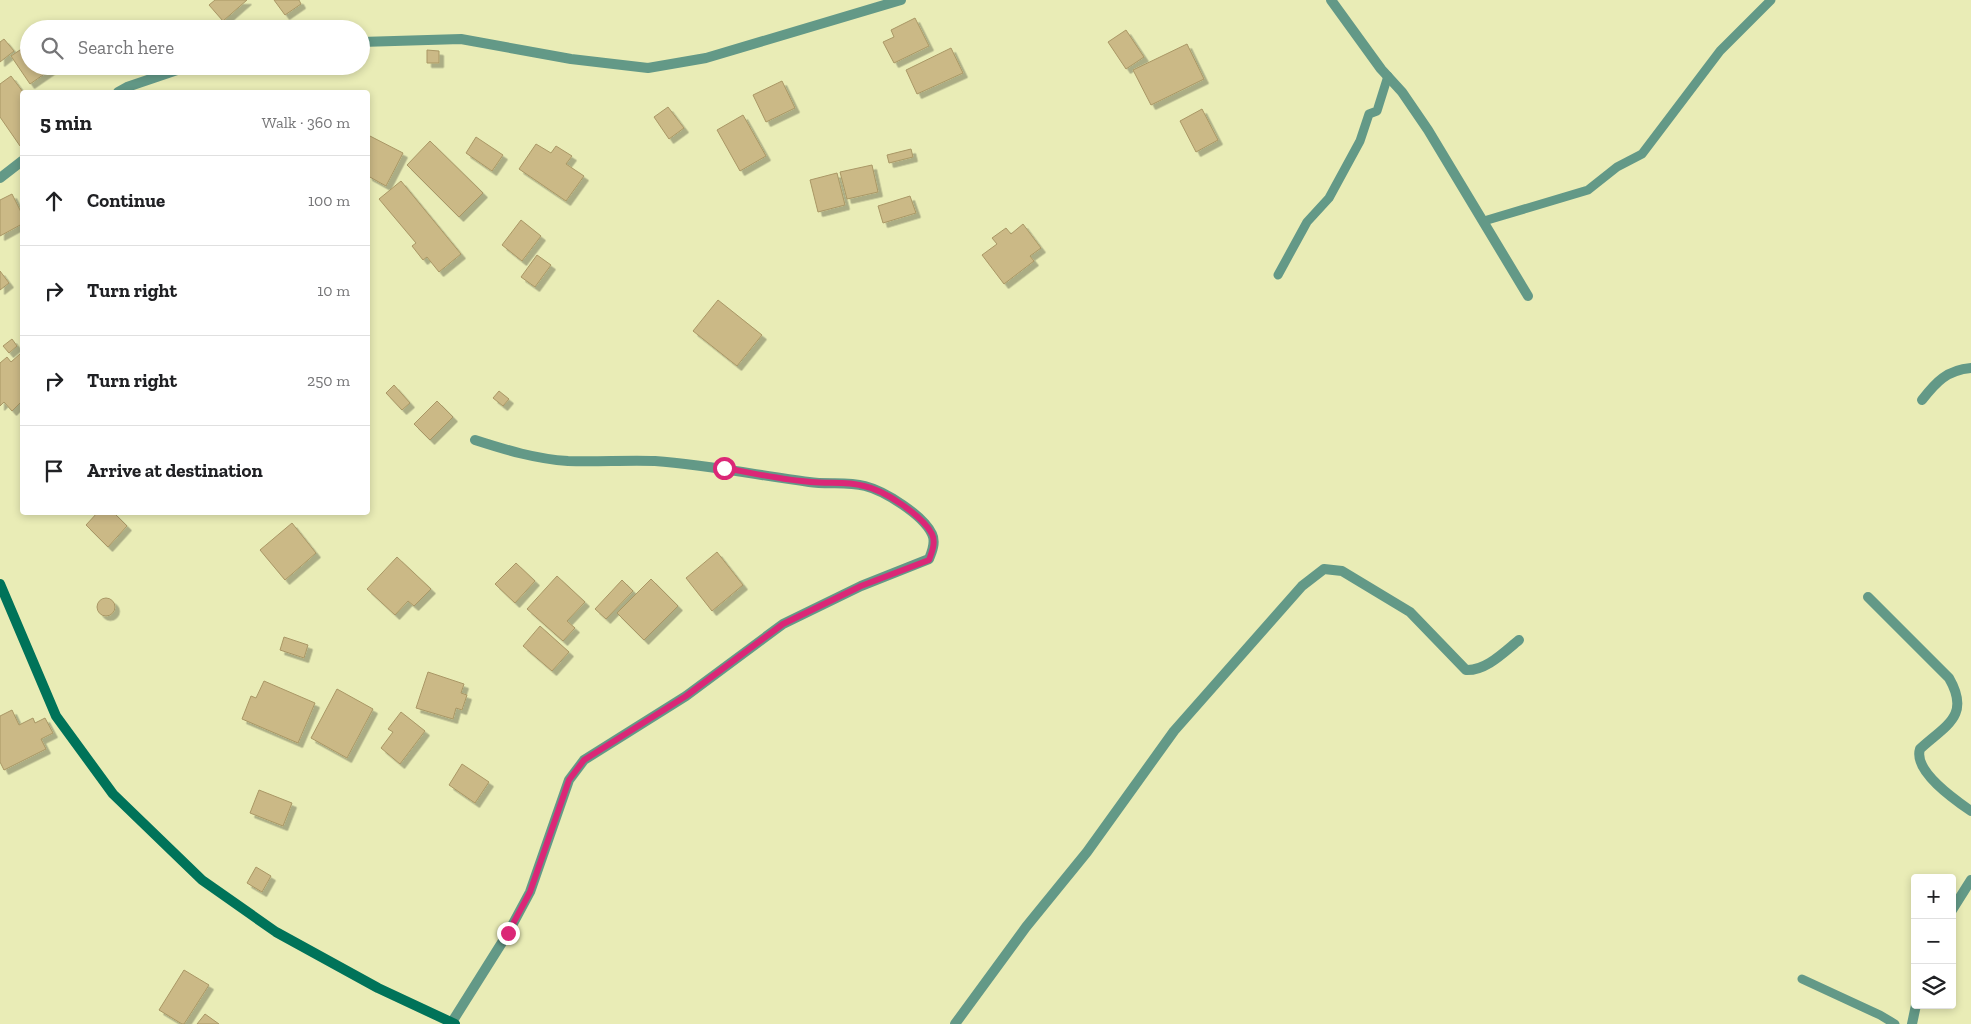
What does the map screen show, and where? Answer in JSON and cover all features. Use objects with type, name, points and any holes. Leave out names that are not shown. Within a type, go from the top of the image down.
[{"type":"street","points":[[370,42],[461,39],[571,59],[648,68],[706,58],[901,0]]},
{"type":"street","points":[[1331,0],[1423,122],[1528,296]]},
{"type":"street","points":[[121,90],[127,86],[161,75]]},
{"type":"street","points":[[0,178],[20,163]]},
{"type":"street","points":[[1922,400],[1938,378],[1960,369],[1971,368]]},
{"type":"street","points":[[0,584],[56,716],[113,794],[202,880],[276,932],[378,988],[454,1023],[508,933],[530,892],[569,780],[584,760],[686,696],[783,624],[861,586],[929,560],[934,546],[932,534],[920,520],[892,497],[866,486],[842,482],[812,482],[724,468],[654,461],[566,461],[518,454],[476,440]]},
{"type":"street","points":[[955,1024],[1026,927],[1087,852],[1174,731],[1302,586],[1324,569],[1342,571],[1410,612],[1466,670],[1475,670],[1487,664],[1519,640]]},
{"type":"street","points":[[1868,597],[1949,678],[1958,691],[1958,715],[1952,723],[1920,749],[1918,755],[1933,780],[1951,797],[1971,811]]},
{"type":"street","points":[[1956,904],[1971,880]]},
{"type":"street","points":[[1912,1024],[1915,1009]]},
{"type":"lane","points":[[1484,221],[1588,190],[1617,167],[1642,154],[1720,51],[1771,0]]},
{"type":"lane","points":[[1278,275],[1307,222],[1330,198],[1360,141],[1369,114],[1377,111],[1388,76]]},
{"type":"lane","points":[[1802,979],[1880,1014],[1895,1024]]},
{"type":"building","points":[[215,0],[247,0],[224,20],[209,5]]},
{"type":"building","points":[[274,0],[299,0],[301,4],[285,15]]},
{"type":"building","points":[[915,18],[929,46],[894,63],[883,42],[894,37],[891,30]]},
{"type":"building","points":[[1126,30],[1144,57],[1126,69],[1108,42]]},
{"type":"building","points":[[4,39],[14,51],[0,62],[0,42]]},
{"type":"building","points":[[1187,44],[1204,79],[1151,105],[1133,70]]},
{"type":"building","points":[[951,48],[963,73],[917,94],[906,70]]},
{"type":"building","points":[[20,50],[20,69],[11,56]]},
{"type":"building","points":[[427,50],[439,51],[439,63],[427,63]]},
{"type":"building","points":[[24,75],[43,75],[30,84]]},
{"type":"building","points":[[11,76],[22,90],[20,146],[0,117],[0,84]]},
{"type":"building","points":[[782,81],[795,108],[766,122],[753,95]]},
{"type":"building","points":[[668,107],[684,128],[669,139],[654,117]]},
{"type":"building","points":[[1202,109],[1218,140],[1196,152],[1180,121]]},
{"type":"building","points":[[743,115],[766,156],[740,171],[717,130]]},
{"type":"building","points":[[370,136],[403,153],[386,186],[370,177]]},
{"type":"building","points":[[476,137],[503,155],[492,171],[466,153]]},
{"type":"building","points":[[430,141],[483,193],[459,217],[407,165]]},
{"type":"building","points":[[536,144],[551,153],[556,146],[572,156],[566,164],[584,176],[566,201],[519,169]]},
{"type":"building","points":[[911,149],[913,157],[889,163],[887,155]]},
{"type":"building","points":[[872,165],[878,192],[847,199],[840,172]]},
{"type":"building","points":[[837,173],[845,205],[818,212],[810,180]]},
{"type":"building","points":[[401,181],[461,254],[439,272],[427,257],[423,260],[412,246],[416,243],[379,199]]},
{"type":"building","points":[[12,194],[20,210],[20,225],[0,236],[0,200]]},
{"type":"building","points":[[910,196],[916,213],[883,223],[878,206]]},
{"type":"building","points":[[521,220],[541,236],[522,261],[502,245]]},
{"type":"building","points":[[1023,224],[1041,248],[1030,256],[1034,261],[1004,284],[982,255],[997,244],[992,238],[1006,228],[1011,234]]},
{"type":"building","points":[[537,255],[551,265],[535,287],[521,277]]},
{"type":"building","points":[[0,271],[9,283],[0,290]]},
{"type":"building","points":[[718,300],[762,335],[737,366],[693,331]]},
{"type":"building","points":[[12,339],[17,346],[9,353],[3,346]]},
{"type":"building","points":[[20,354],[20,403],[12,411],[4,402],[0,406],[0,363],[7,357],[11,362]]},
{"type":"building","points":[[394,385],[410,403],[402,410],[386,393]]},
{"type":"building","points":[[499,391],[509,399],[503,406],[493,398]]},
{"type":"building","points":[[437,401],[453,417],[430,440],[414,424]]},
{"type":"building","points":[[95,515],[116,515],[127,526],[108,547],[86,525]]},
{"type":"building","points":[[292,523],[316,553],[285,580],[260,550]]},
{"type":"building","points":[[717,552],[743,585],[712,611],[686,578]]},
{"type":"building","points":[[397,557],[431,589],[414,606],[408,601],[395,615],[367,589]]},
{"type":"building","points":[[516,563],[535,581],[515,603],[495,584]]},
{"type":"building","points":[[557,576],[585,602],[567,621],[575,628],[563,641],[527,609]]},
{"type":"building","points":[[651,579],[678,606],[644,640],[617,613]]},
{"type":"building","points":[[622,580],[633,591],[606,619],[595,609]]},
{"type":"building","points":[[106,598],[114,603],[115,607],[110,615],[106,616],[98,611],[97,607],[102,599]]},
{"type":"building","points":[[540,626],[569,652],[552,671],[523,646]]},
{"type":"building","points":[[284,637],[308,645],[304,658],[280,650]]},
{"type":"building","points":[[428,672],[464,684],[461,693],[467,695],[462,710],[456,708],[453,719],[416,708]]},
{"type":"building","points":[[264,681],[315,703],[298,743],[242,719],[251,696],[256,698]]},
{"type":"building","points":[[337,689],[373,709],[347,758],[311,738]]},
{"type":"building","points":[[12,710],[19,725],[33,718],[35,723],[45,718],[53,733],[41,739],[46,749],[4,770],[0,762],[0,716]]},
{"type":"building","points":[[401,712],[425,731],[400,764],[381,748],[393,732],[388,729]]},
{"type":"building","points":[[462,764],[489,782],[475,803],[449,785]]},
{"type":"building","points":[[259,790],[292,803],[283,826],[250,813]]},
{"type":"building","points":[[256,867],[271,876],[262,892],[247,883]]},
{"type":"building","points":[[184,970],[209,985],[184,1024],[182,1024],[159,1010]]},
{"type":"building","points":[[205,1014],[219,1024],[197,1024]]},
{"type":"route","points":[[508,933],[530,892],[569,780],[584,760],[686,696],[783,624],[861,586],[929,560],[934,546],[932,534],[920,520],[892,497],[866,486],[842,482],[812,482],[724,468]]}]
